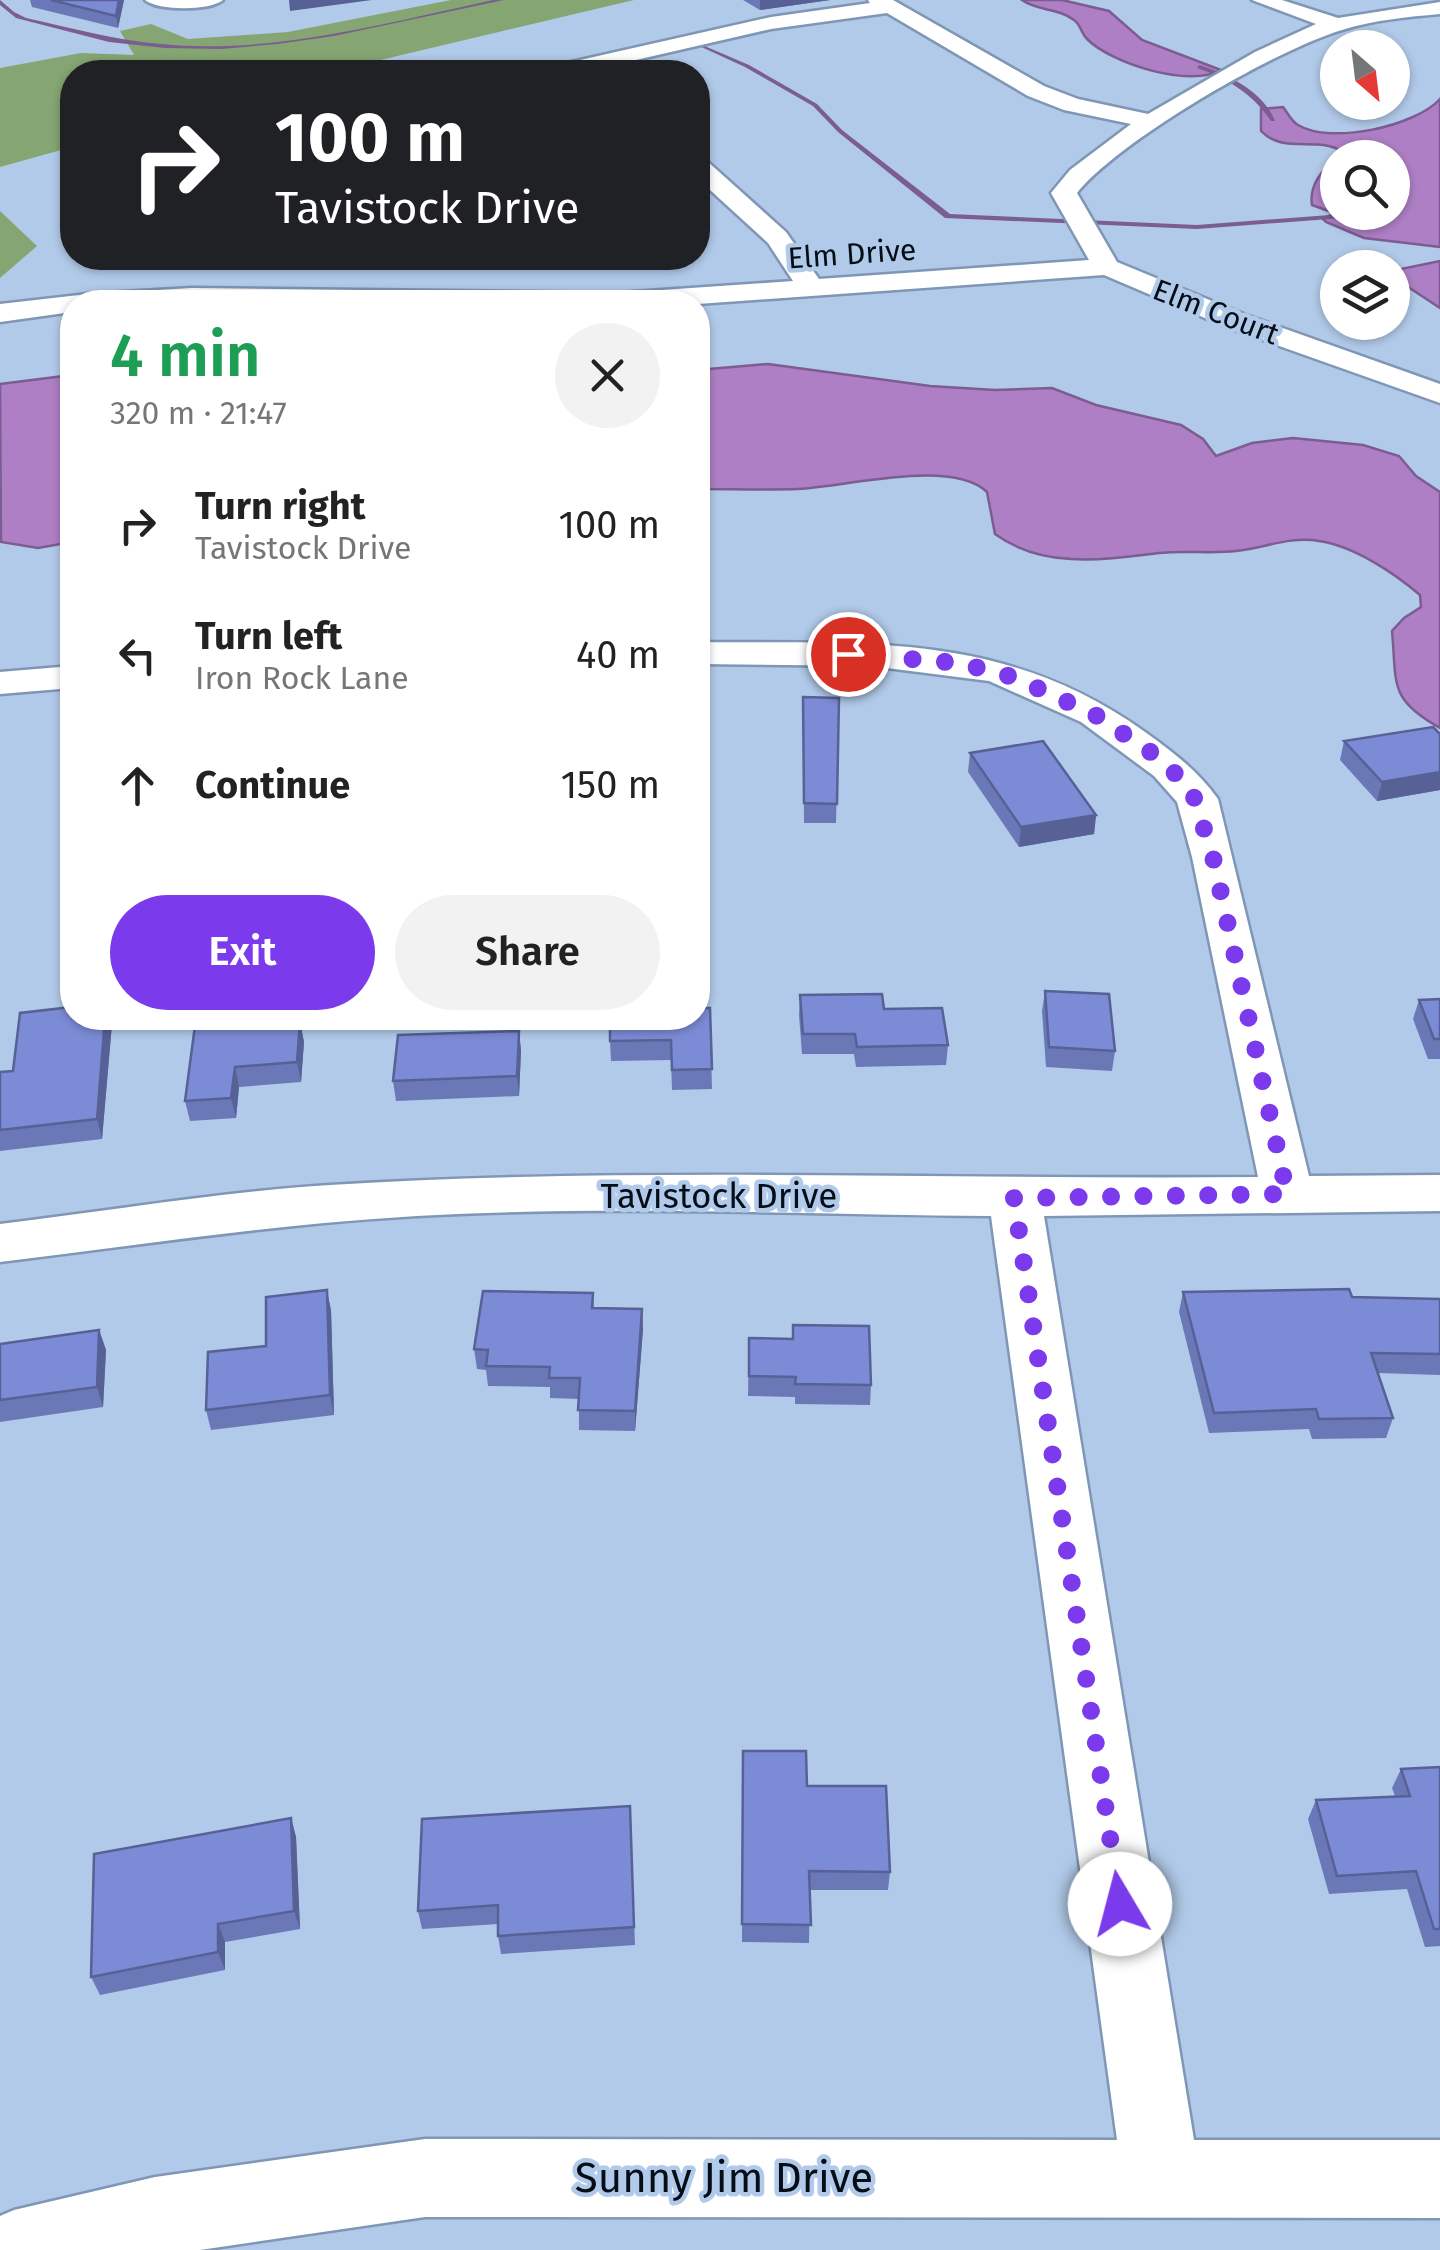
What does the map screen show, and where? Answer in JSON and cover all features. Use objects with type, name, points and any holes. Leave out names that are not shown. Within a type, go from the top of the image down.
[{"type":"street","points":[[155,0],[213,0]]},
{"type":"street","points":[[1262,0],[1336,24]]},
{"type":"street","points":[[609,60],[772,22],[884,3],[1052,98],[1152,122]]},
{"type":"street","points":[[1106,268],[1064,193],[1091,162],[1152,122],[1296,40],[1336,24],[1440,8]]},
{"type":"street","points":[[710,177],[776,238],[813,290]]},
{"type":"street","name":"Elm Drive","points":[[710,296],[1106,268]]},
{"type":"street","name":"Elm Court","points":[[1106,268],[1236,321],[1440,394]]},
{"type":"street","points":[[0,313],[60,306]]},
{"type":"street","points":[[710,652],[871,655],[960,663],[1013,677],[1070,701],[1139,744],[1191,788],[1213,857],[1287,1194]]},
{"type":"street","points":[[0,683],[60,677]]},
{"type":"street","name":"Tavistock Drive","points":[[0,1243],[326,1204],[465,1197],[630,1194],[1014,1198],[1440,1193]]},
{"type":"street","points":[[1014,1198],[1162,2179]]},
{"type":"street","name":"Sunny Jim Drive","points":[[14,2250],[155,2216],[424,2178],[1440,2179]]},
{"type":"green space","points":[[451,0],[634,0],[381,60],[60,60],[60,150],[0,167],[0,68],[81,53],[134,55],[120,31],[151,24],[188,39],[288,32]]},
{"type":"green space","points":[[0,211],[37,246],[0,278]]},
{"type":"shaded area","points":[[1022,0],[1062,0],[1109,11],[1142,40],[1221,70],[1207,75],[1172,75],[1132,65],[1087,39],[1068,16]]},
{"type":"shaded area","points":[[1440,99],[1440,247],[1364,238],[1345,230],[1410,230],[1410,140],[1290,144],[1261,131],[1261,109],[1283,107],[1296,123],[1313,131],[1351,133],[1410,120]]},
{"type":"shaded area","points":[[1320,176],[1320,208],[1312,205]]},
{"type":"shaded area","points":[[1440,261],[1440,308],[1410,288],[1410,267]]},
{"type":"shaded area","points":[[768,364],[930,386],[1052,388],[1096,405],[1181,425],[1203,439],[1216,456],[1252,443],[1293,438],[1363,445],[1399,456],[1416,476],[1440,492],[1440,728],[1403,699],[1396,677],[1392,631],[1421,607],[1420,595],[1346,548],[1298,540],[1236,551],[1074,559],[1033,553],[995,534],[987,492],[971,482],[949,477],[897,477],[798,489],[710,489],[710,369]]},
{"type":"shaded area","points":[[60,376],[60,544],[38,548],[1,542],[0,384]]},
{"type":"building","points":[[51,0],[119,0],[116,16]]},
{"type":"building","points":[[803,697],[839,698],[837,804],[804,803]]},
{"type":"building","points":[[1433,727],[1440,734],[1440,772],[1382,782],[1344,741]]},
{"type":"building","points":[[1043,741],[1096,815],[1021,827],[970,753]]},
{"type":"building","points":[[1045,991],[1109,994],[1115,1051],[1049,1047]]},
{"type":"building","points":[[882,994],[884,1009],[942,1008],[948,1045],[857,1047],[855,1034],[803,1034],[800,995]]},
{"type":"building","points":[[1440,999],[1440,1039],[1434,1039],[1419,1000]]},
{"type":"building","points":[[60,1008],[60,1030],[104,1030],[97,1119],[0,1130],[0,1072],[13,1071],[20,1013]]},
{"type":"building","points":[[710,1008],[712,1069],[672,1070],[671,1040],[610,1041],[610,1030],[710,1030]]},
{"type":"building","points":[[194,1030],[299,1030],[297,1062],[235,1067],[231,1098],[185,1101]]},
{"type":"building","points":[[519,1031],[517,1076],[393,1081],[398,1035]]},
{"type":"building","points":[[1349,1289],[1352,1297],[1440,1299],[1440,1354],[1371,1353],[1393,1418],[1319,1419],[1316,1409],[1214,1413],[1183,1292]]},
{"type":"building","points":[[327,1290],[330,1395],[206,1410],[208,1352],[266,1346],[266,1297]]},
{"type":"building","points":[[483,1291],[593,1293],[592,1308],[642,1309],[635,1411],[578,1410],[580,1378],[549,1378],[550,1367],[486,1366],[488,1350],[474,1349]]},
{"type":"building","points":[[793,1325],[869,1326],[871,1385],[795,1384],[796,1377],[749,1376],[749,1338],[793,1339]]},
{"type":"building","points":[[99,1330],[97,1387],[0,1400],[0,1344]]},
{"type":"building","points":[[743,1751],[806,1751],[807,1786],[886,1786],[890,1872],[809,1871],[811,1925],[742,1924]]},
{"type":"building","points":[[1440,1767],[1440,1929],[1434,1929],[1416,1871],[1337,1876],[1316,1800],[1410,1796],[1401,1769]]},
{"type":"building","points":[[630,1806],[634,1927],[498,1936],[498,1905],[418,1911],[422,1819]]},
{"type":"building","points":[[291,1818],[294,1911],[218,1924],[218,1952],[91,1977],[94,1854]]},
{"type":"waterway","points":[[0,2],[24,19],[109,40],[165,47],[221,47],[334,35],[501,0]]},
{"type":"waterway","points":[[697,43],[815,105],[840,131],[948,216],[1197,227],[1320,218]]},
{"type":"waterway","points":[[1199,67],[1241,87],[1260,102],[1273,120]]},
{"type":"route","points":[[848,654],[960,663],[1001,672],[1094,714],[1155,755],[1191,788],[1213,857],[1279,1156],[1287,1194],[1014,1198],[1120,1904]]}]
